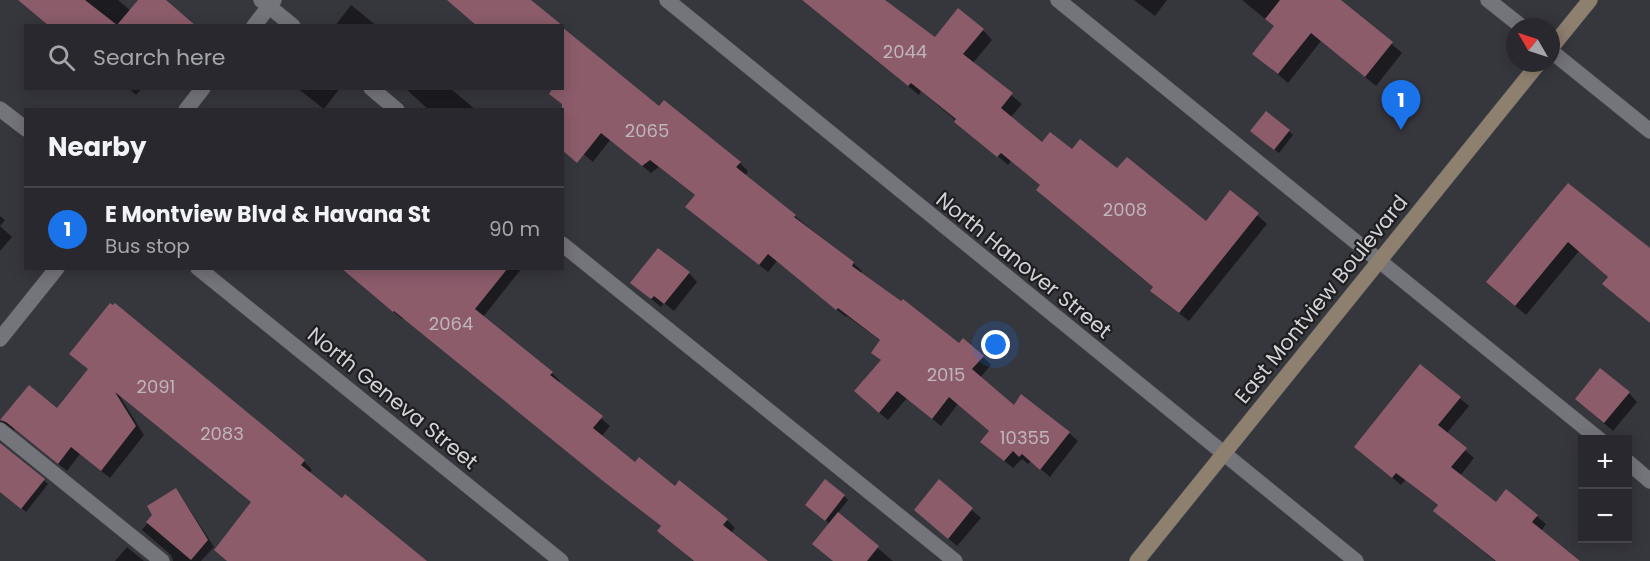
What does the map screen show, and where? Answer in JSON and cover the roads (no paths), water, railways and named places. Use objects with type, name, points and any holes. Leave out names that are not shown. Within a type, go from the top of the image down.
[{"type":"main road","points":[[1560,38],[1590,0]]},
{"type":"main road","name":"East Montview Boulevard","points":[[1137,561],[1532,72]]},
{"type":"street","name":"North Hanover Street","points":[[667,0],[1356,561]]},
{"type":"street","points":[[1058,0],[1594,435]]},
{"type":"street","points":[[1488,0],[1510,18]]},
{"type":"street","points":[[255,24],[268,2],[291,24]]},
{"type":"street","points":[[1560,57],[1650,132]]},
{"type":"street","points":[[188,108],[201,90]]},
{"type":"street","points":[[373,90],[395,108]]},
{"type":"street","points":[[0,109],[24,127]]},
{"type":"street","points":[[564,246],[955,561]]},
{"type":"street","points":[[0,339],[55,270]]},
{"type":"street","name":"North Geneva Street","points":[[200,270],[561,561]]},
{"type":"street","points":[[0,430],[162,561]]},
{"type":"street","points":[[1632,465],[1650,481]]},
{"type":"place","name":"E Montview Blvd & Havana St","points":[[1401,130]]}]
